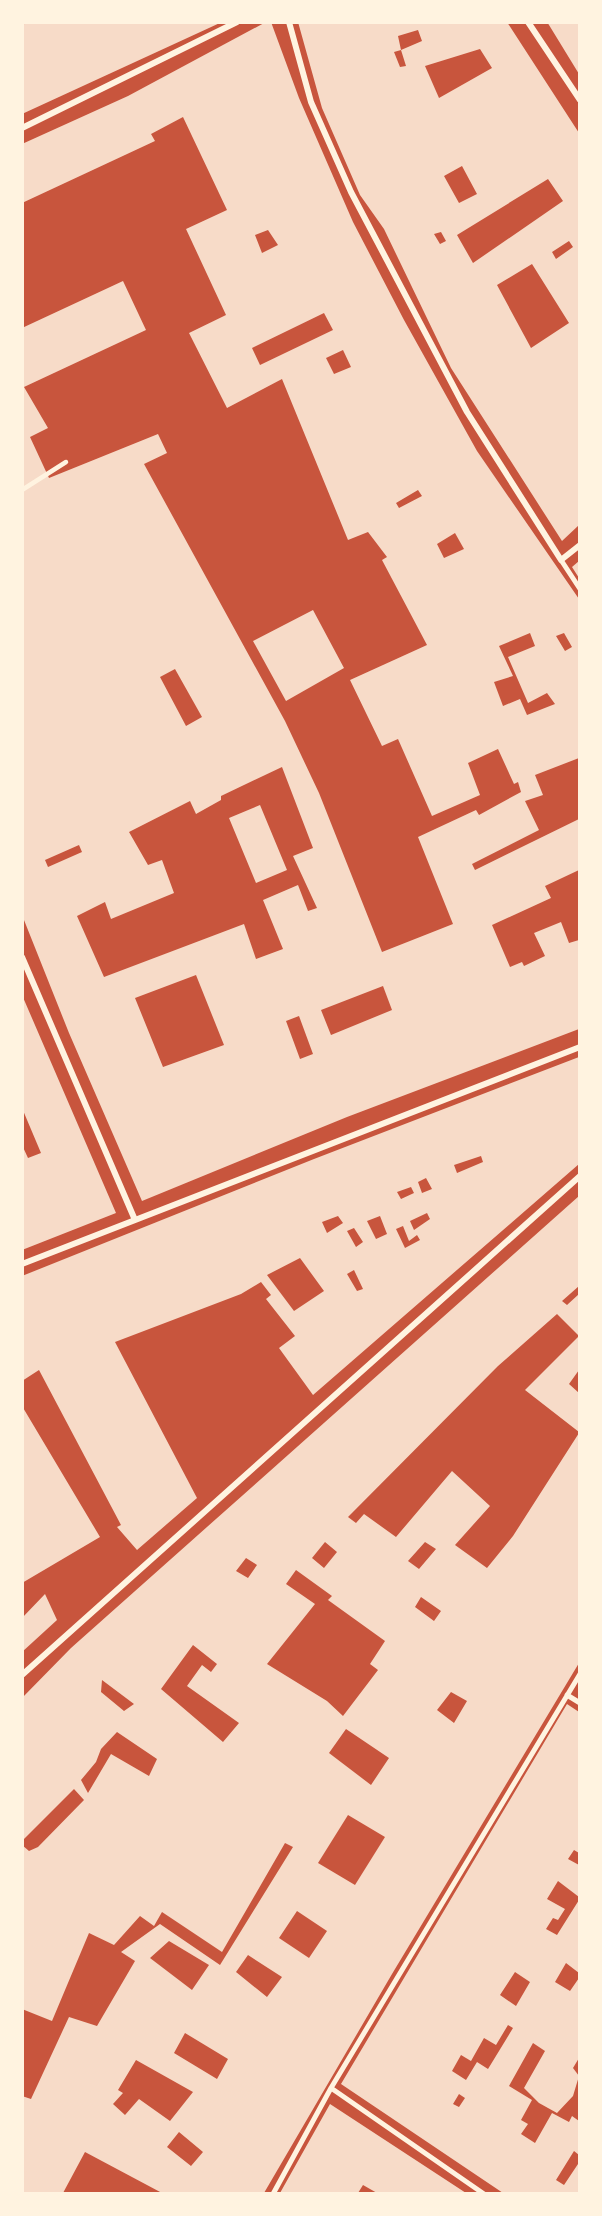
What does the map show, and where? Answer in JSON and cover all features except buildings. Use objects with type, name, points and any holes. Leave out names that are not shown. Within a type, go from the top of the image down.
[{"type":"street","points":[[22,128],[237,22]]},
{"type":"street","points":[[288,22],[311,102],[351,192],[467,412],[579,589]]},
{"type":"street","points":[[528,22],[579,100]]},
{"type":"street","points":[[561,560],[579,545]]},
{"type":"street","points":[[22,957],[135,1220]]},
{"type":"street","points":[[22,1264],[356,1131],[579,1047]]},
{"type":"street","points":[[22,1675],[579,1176]]},
{"type":"street","points":[[273,2193],[331,2088],[579,1674]]},
{"type":"street","points":[[567,1695],[579,1703]]},
{"type":"street","points":[[331,2088],[484,2193]]},
{"type":"lane","points":[[22,490],[66,462]]}]
